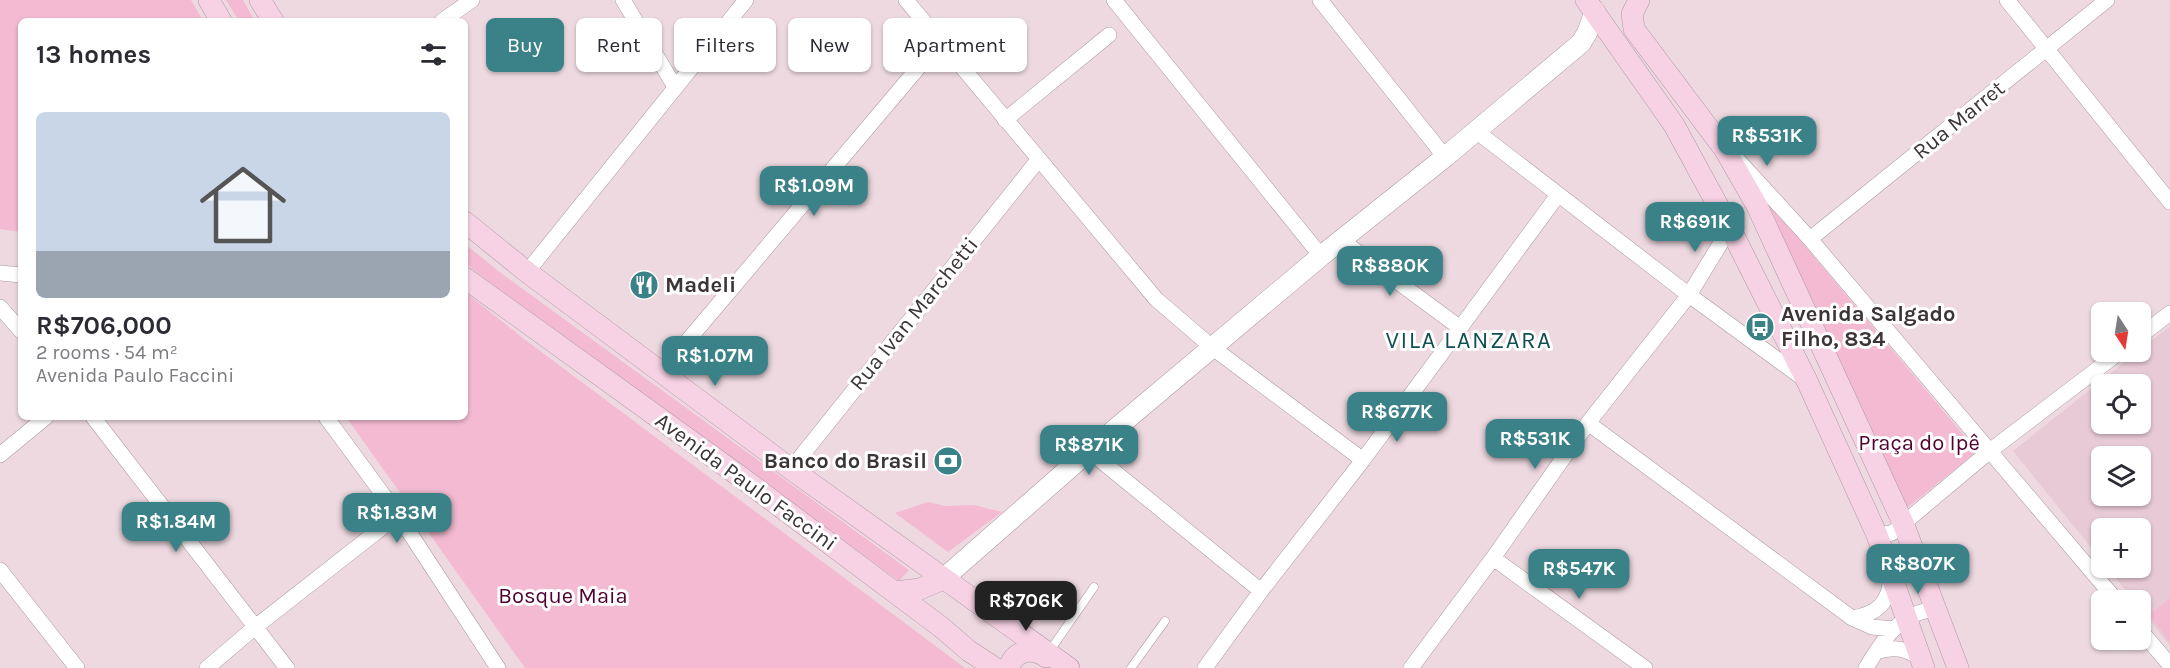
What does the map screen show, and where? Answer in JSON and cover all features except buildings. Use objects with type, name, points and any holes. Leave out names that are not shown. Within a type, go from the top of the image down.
[{"type":"main road","points":[[209,0],[219,18]]},
{"type":"main road","points":[[260,0],[271,18]]},
{"type":"main road","points":[[1633,0],[1639,0],[1632,15],[1634,28],[1725,150],[1757,206],[1903,523],[1958,668]]},
{"type":"main road","points":[[1590,5],[1674,125],[1730,228],[1807,381],[1877,536],[1891,573],[1900,623],[1923,663]]},
{"type":"main road","name":"Avenida Paulo Faccini","points":[[468,224],[527,272],[791,469],[1069,668]]},
{"type":"main road","name":"Avenida Paulo Faccini","points":[[468,280],[747,482],[969,651],[995,668]]},
{"type":"main road","points":[[894,592],[920,589],[943,579]]},
{"type":"main road","points":[[1009,668],[1018,654],[1031,651],[1040,652],[1055,660]]},
{"type":"street","points":[[446,18],[472,0]]},
{"type":"street","points":[[623,0],[675,87]]},
{"type":"street","points":[[527,272],[746,0]]},
{"type":"street","points":[[906,0],[921,18]]},
{"type":"street","points":[[1114,0],[1321,256]]},
{"type":"street","points":[[1320,0],[1445,157]]},
{"type":"street","points":[[2007,0],[2170,202]]},
{"type":"street","name":"Rua Marret","points":[[1810,240],[2107,0]]},
{"type":"street","points":[[943,579],[1089,451],[1321,256],[1445,157],[1581,43],[1587,33],[1590,5]]},
{"type":"street","points":[[1005,120],[1109,35]]},
{"type":"street","points":[[1581,43],[1604,42],[1620,46]]},
{"type":"street","points":[[662,371],[915,72]]},
{"type":"street","points":[[965,72],[1156,299],[1213,348],[1363,460]]},
{"type":"street","points":[[1698,116],[1810,240],[1991,450],[2108,590]]},
{"type":"street","points":[[1476,131],[1689,295],[1807,381]]},
{"type":"street","name":"Rua Ivan Marchetti","points":[[791,469],[1039,159]]},
{"type":"street","points":[[1205,668],[1261,591],[1363,460],[1557,195]]},
{"type":"street","points":[[1411,668],[1493,558],[1588,423],[1689,295],[1730,228]]},
{"type":"street","points":[[1341,240],[1460,327]]},
{"type":"street","points":[[0,273],[18,275]]},
{"type":"street","points":[[0,307],[18,328]]},
{"type":"street","points":[[2151,328],[2170,313]]},
{"type":"street","points":[[1877,536],[1892,533],[1991,450],[2107,362]]},
{"type":"street","points":[[0,455],[42,420]]},
{"type":"street","points":[[95,420],[287,668]]},
{"type":"street","points":[[328,420],[398,515],[498,668]]},
{"type":"street","points":[[1588,423],[1852,618],[1872,627],[1900,623]]},
{"type":"street","points":[[1089,451],[1261,591]]},
{"type":"street","points":[[207,668],[254,628],[398,515]]},
{"type":"street","points":[[1493,558],[1645,668]]},
{"type":"street","points":[[0,570],[77,668]]},
{"type":"street","points":[[1852,618],[1878,610],[1888,592],[1891,573]]},
{"type":"street","points":[[1866,668],[1900,623],[1921,611],[1937,610]]},
{"type":"street","points":[[2151,643],[2170,665]]},
{"type":"street","points":[[1876,652],[1887,648],[1900,648],[1911,652],[1923,663]]},
{"type":"lane","points":[[1055,660],[1094,587]]},
{"type":"lane","points":[[1131,668],[1165,621]]},
{"type":"shaded area","points":[[2170,326],[2170,646],[2151,622],[2151,590],[2125,590],[2116,578],[2151,578],[2151,518],[2091,518],[2091,548],[2013,451],[2091,389],[2091,434],[2151,434],[2151,374],[2110,374],[2125,362],[2151,362],[2151,341]]},
{"type":"green space","points":[[0,0],[191,0],[201,18],[18,18],[18,232],[0,229]]},
{"type":"green space","points":[[226,0],[243,0],[253,18],[237,18]]},
{"type":"green space","name":"Praça do Ipê","points":[[1763,196],[1977,451],[1906,509]]},
{"type":"green space","points":[[468,246],[502,274],[909,570],[899,581],[468,265]]},
{"type":"green space","name":"Bosque Maia","points":[[468,294],[524,339],[965,668],[525,668],[348,420],[468,420]]},
{"type":"green space","points":[[928,502],[945,506],[974,505],[1002,512],[948,552],[895,513]]},
{"type":"green space","points":[[2170,598],[2170,642],[2151,618],[2151,613]]},
{"type":"place","name":"Madeli","points":[[644,285]]},
{"type":"place","name":"Avenida Salgado Filho, 834","points":[[1760,327]]},
{"type":"place","name":"Banco do Brasil","points":[[948,461]]},
{"type":"district","name":"VILA LANZARA","points":[[1469,340]]}]
